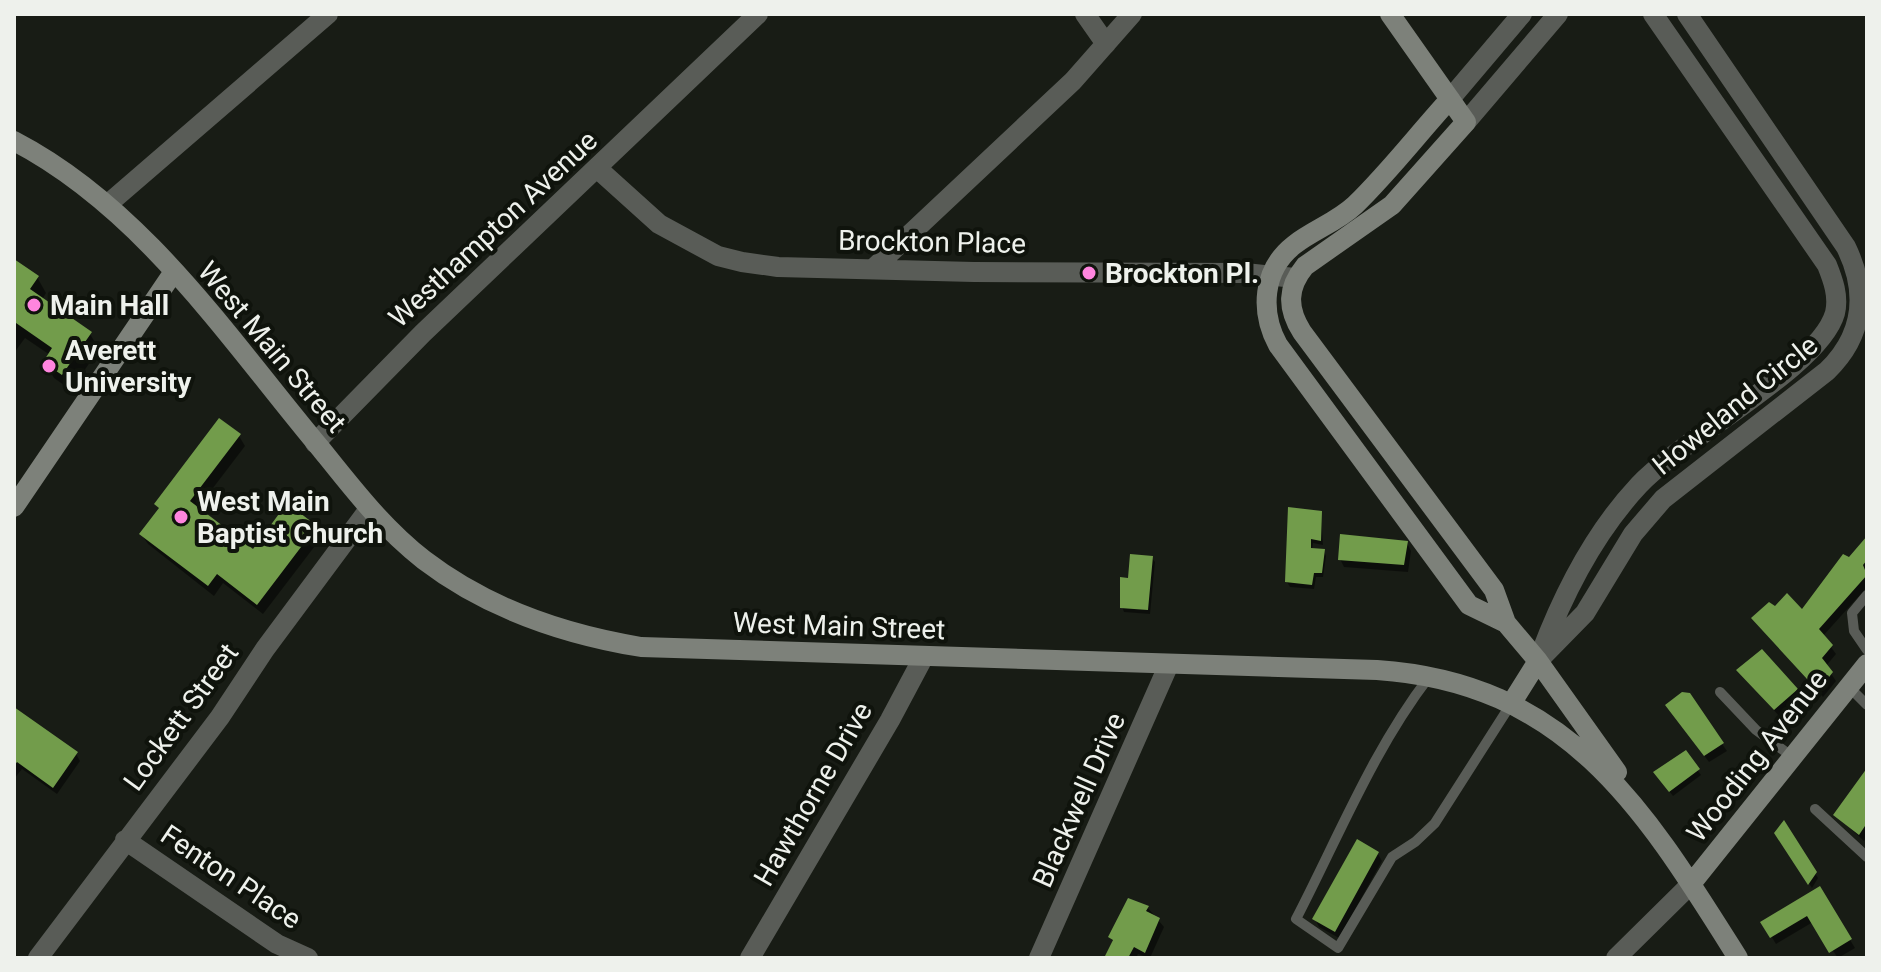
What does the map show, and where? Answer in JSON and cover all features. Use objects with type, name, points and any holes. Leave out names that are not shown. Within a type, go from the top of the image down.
[{"type":"main road","points":[[1390,14],[1466,122],[1392,205],[1321,252],[1295,278],[1290,292],[1293,317],[1494,590],[1506,623],[1595,738],[1645,816]]},
{"type":"main road","points":[[1450,99],[1354,206],[1294,244],[1271,275],[1266,312],[1270,329],[1469,605],[1506,623]]},
{"type":"main road","name":"West Main Street","points":[[14,141],[56,165],[108,204],[173,273],[391,532],[452,579],[506,609],[559,630],[641,647],[1430,675],[1511,704],[1581,748],[1610,775],[1645,816],[1738,958]]},
{"type":"main road","points":[[14,507],[173,273]]},
{"type":"main road","points":[[1375,478],[1397,460]]},
{"type":"main road","name":"Howeland Circle","points":[[1511,704],[1538,661]]},
{"type":"main road","name":"Wooding Avenue","points":[[1691,884],[1867,664]]},
{"type":"street","points":[[108,204],[328,14]]},
{"type":"street","name":"Westhampton Avenue","points":[[315,443],[423,333],[758,14]]},
{"type":"street","points":[[1085,14],[1106,44]]},
{"type":"street","points":[[874,268],[1062,92],[1132,14]]},
{"type":"street","points":[[1450,99],[1522,14]]},
{"type":"street","points":[[1466,122],[1558,14]]},
{"type":"street","name":"Howeland Circle","points":[[1538,661],[1585,613],[1663,499],[1815,380],[1844,352],[1860,314],[1860,281],[1838,236],[1687,14]]},
{"type":"street","name":"Howeland Circle","points":[[1538,661],[1564,592],[1627,499],[1651,473],[1821,341],[1836,302],[1832,277],[1818,250],[1657,15]]},
{"type":"street","name":"Brockton Place","points":[[598,169],[659,224],[718,256],[778,267],[1271,275],[1295,278]]},
{"type":"street","points":[[1818,250],[1838,236]]},
{"type":"street","points":[[1800,360],[1815,380]]},
{"type":"street","points":[[1711,426],[1728,447]]},
{"type":"street","points":[[1627,499],[1647,519]]},
{"type":"street","name":"Lockett Street","points":[[38,958],[220,717],[259,658],[369,509]]},
{"type":"street","name":"Hawthorne Drive","points":[[750,958],[923,658]]},
{"type":"street","name":"Blackwell Drive","points":[[1039,958],[1169,664]]},
{"type":"street","name":"Fenton Place","points":[[125,840],[277,944],[308,958]]},
{"type":"street","points":[[1616,958],[1691,884]]},
{"type":"lane","points":[[1867,595],[1852,613],[1854,631],[1867,650]]},
{"type":"lane","points":[[1430,675],[1410,702],[1365,779],[1296,919],[1338,948],[1392,857],[1415,842],[1435,823],[1511,704]]},
{"type":"lane","points":[[1849,687],[1867,705]]},
{"type":"lane","points":[[1720,692],[1756,730],[1794,758]]},
{"type":"lane","points":[[1815,809],[1867,857]]},
{"type":"building","name":"Main Hall","points":[[14,259],[39,276],[30,289],[92,332],[62,375],[43,362],[52,348],[16,323],[14,326]]},
{"type":"building","name":"West Main Baptist Church","points":[[219,418],[241,434],[190,501],[253,549],[287,503],[317,526],[257,605],[217,574],[208,586],[139,534],[159,508],[154,504]]},
{"type":"building","points":[[1288,507],[1322,511],[1321,541],[1311,539],[1311,548],[1325,549],[1322,573],[1314,573],[1312,585],[1285,582]]},
{"type":"building","points":[[1340,534],[1408,541],[1404,565],[1338,560]]},
{"type":"building","points":[[1867,536],[1867,560],[1863,565],[1867,575],[1819,629],[1833,645],[1822,658],[1833,672],[1818,691],[1751,618],[1769,602],[1775,606],[1787,593],[1802,609],[1843,554],[1849,557]]},
{"type":"building","points":[[1130,554],[1153,556],[1148,610],[1120,608],[1120,577],[1128,578]]},
{"type":"building","points":[[1762,649],[1798,689],[1774,710],[1736,670]]},
{"type":"building","points":[[1682,692],[1690,693],[1724,743],[1704,756],[1665,705]]},
{"type":"building","points":[[14,707],[78,752],[53,788],[17,762],[14,766]]},
{"type":"building","points":[[1686,750],[1700,769],[1669,792],[1653,772]]},
{"type":"building","points":[[1867,768],[1867,823],[1859,835],[1833,815]]},
{"type":"building","points":[[1784,820],[1817,872],[1808,885],[1774,833]]},
{"type":"building","points":[[1357,839],[1379,852],[1335,932],[1312,919]]},
{"type":"building","points":[[1820,886],[1852,939],[1829,953],[1807,916],[1770,938],[1760,922]]},
{"type":"building","points":[[1128,898],[1149,906],[1146,911],[1160,918],[1145,953],[1134,947],[1128,958],[1104,958],[1113,940],[1108,937]]},
{"type":"place","name":"Brockton Pl.","points":[[1089,273]]},
{"type":"place","name":"Main Hall","points":[[34,305]]},
{"type":"place","name":"Averett University","points":[[49,366]]},
{"type":"place","name":"West Main Baptist Church","points":[[181,517]]}]
